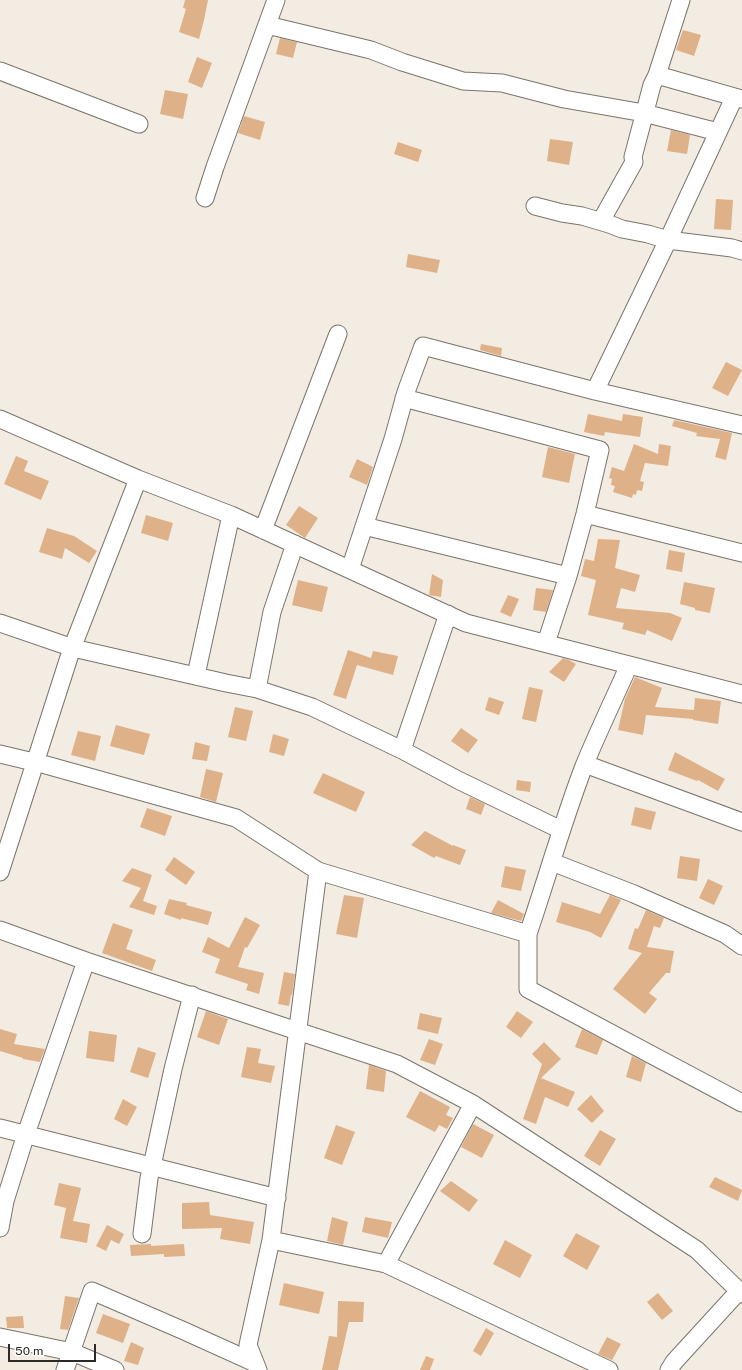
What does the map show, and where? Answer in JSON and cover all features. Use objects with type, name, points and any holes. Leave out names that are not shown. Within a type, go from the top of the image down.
[{"type":"street","points":[[206,198],[215,167],[276,0]]},
{"type":"street","points":[[601,221],[634,162],[633,157],[644,121],[644,113],[652,85],[657,75],[678,1]]},
{"type":"street","points":[[267,25],[371,50],[402,62],[463,81],[502,84],[564,99],[644,113],[718,132]]},
{"type":"street","points":[[0,72],[139,124]]},
{"type":"street","points":[[595,392],[718,132],[738,99],[657,75]]},
{"type":"street","points":[[535,206],[562,213],[582,216],[622,229],[668,240],[742,250]]},
{"type":"street","points":[[263,530],[338,334]]},
{"type":"street","points":[[350,569],[404,398],[423,346],[595,392],[742,425]]},
{"type":"street","points":[[404,398],[600,450],[585,514],[568,576],[546,644]]},
{"type":"street","points":[[0,419],[138,479],[231,515],[466,623],[742,694]]},
{"type":"street","points":[[0,872],[73,648],[138,479]]},
{"type":"street","points":[[585,514],[742,553]]},
{"type":"street","points":[[196,675],[231,515]]},
{"type":"street","points":[[364,526],[568,576]]},
{"type":"street","points":[[257,689],[272,612],[295,544]]},
{"type":"street","points":[[402,750],[448,614]]},
{"type":"street","points":[[0,623],[73,648],[257,689],[312,707],[402,750],[458,780],[561,830]]},
{"type":"street","points":[[629,666],[585,764],[561,830],[528,934],[528,989],[742,1103]]},
{"type":"street","points":[[0,754],[35,762],[236,818],[318,871],[528,934]]},
{"type":"street","points":[[585,764],[742,822]]},
{"type":"street","points":[[552,862],[634,894],[725,934],[742,946]]},
{"type":"street","points":[[257,1366],[248,1345],[271,1240],[284,1150],[297,1031],[318,871]]},
{"type":"street","points":[[0,930],[86,961],[397,1064],[474,1104],[697,1250],[740,1293],[674,1362],[669,1370]]},
{"type":"street","points":[[0,1228],[5,1201],[26,1134],[86,961]]},
{"type":"street","points":[[142,1234],[149,1178],[173,1069],[192,995]]},
{"type":"street","points":[[386,1264],[474,1104]]},
{"type":"street","points":[[0,1128],[277,1198]]},
{"type":"street","points":[[271,1240],[386,1264],[609,1370]]},
{"type":"street","points":[[65,1370],[92,1291],[182,1330],[257,1366]]},
{"type":"street","points":[[0,1337],[72,1352],[115,1370]]},
{"type":"building","points":[[185,0],[208,0],[199,39],[179,32],[186,9],[183,8]]},
{"type":"building","points":[[683,30],[701,35],[694,56],[676,50]]},
{"type":"building","points":[[280,38],[297,42],[293,58],[276,54]]},
{"type":"building","points":[[197,57],[212,63],[202,88],[188,82]]},
{"type":"building","points":[[165,90],[188,94],[183,119],[160,114]]},
{"type":"building","points":[[244,116],[265,122],[260,140],[238,133]]},
{"type":"building","points":[[671,130],[690,135],[687,154],[667,151]]},
{"type":"building","points":[[550,139],[573,142],[569,165],[547,161]]},
{"type":"building","points":[[398,142],[422,150],[418,162],[394,154]]},
{"type":"building","points":[[716,199],[733,200],[731,230],[714,229]]},
{"type":"building","points":[[408,254],[440,260],[437,273],[406,267]]},
{"type":"building","points":[[481,344],[502,348],[501,356],[480,350]]},
{"type":"building","points":[[726,362],[742,370],[728,396],[712,388]]},
{"type":"building","points":[[588,414],[622,421],[623,414],[643,417],[640,437],[605,432],[604,436],[584,432]]},
{"type":"building","points":[[674,420],[732,433],[726,460],[715,457],[720,439],[696,436],[697,433],[672,426]]},
{"type":"building","points":[[634,444],[658,454],[659,444],[671,446],[668,466],[645,463],[640,481],[644,482],[642,491],[637,490],[636,495],[633,494],[632,498],[613,492],[615,486],[611,485],[612,479],[609,478],[612,467],[624,471]]},
{"type":"building","points":[[548,447],[575,454],[569,483],[542,477]]},
{"type":"building","points":[[16,456],[28,461],[24,471],[49,481],[41,500],[4,484]]},
{"type":"building","points":[[357,459],[373,467],[367,485],[349,477]]},
{"type":"building","points":[[299,506],[318,518],[305,538],[286,525]]},
{"type":"building","points":[[146,515],[173,523],[168,541],[141,533]]},
{"type":"building","points":[[47,528],[74,536],[97,551],[89,563],[65,548],[62,559],[39,552]]},
{"type":"building","points":[[598,539],[620,540],[615,568],[640,575],[635,592],[621,588],[616,608],[670,613],[682,618],[672,641],[647,630],[645,635],[622,629],[624,623],[588,615],[596,580],[581,576],[585,559],[594,561]]},
{"type":"building","points":[[669,550],[685,553],[682,572],[666,569]]},
{"type":"building","points":[[432,574],[443,580],[441,597],[429,595]]},
{"type":"building","points":[[298,580],[328,587],[322,612],[292,605]]},
{"type":"building","points":[[684,582],[715,588],[710,613],[695,610],[695,608],[680,604]]},
{"type":"building","points":[[536,588],[553,590],[546,612],[533,610]]},
{"type":"building","points":[[508,595],[519,599],[511,617],[500,612]]},
{"type":"building","points":[[348,650],[371,658],[373,651],[398,656],[393,675],[357,665],[346,699],[333,695]]},
{"type":"building","points":[[563,658],[576,664],[564,682],[549,672]]},
{"type":"building","points":[[635,677],[662,688],[655,707],[694,710],[695,698],[721,701],[718,724],[693,719],[646,715],[643,735],[618,730],[625,699]]},
{"type":"building","points":[[529,687],[543,690],[536,722],[522,719]]},
{"type":"building","points":[[489,697],[504,702],[499,715],[485,710]]},
{"type":"building","points":[[235,707],[253,711],[246,741],[228,737]]},
{"type":"building","points":[[116,725],[150,734],[144,755],[110,746]]},
{"type":"building","points":[[461,728],[478,740],[468,753],[451,741]]},
{"type":"building","points":[[78,731],[101,736],[95,761],[71,755]]},
{"type":"building","points":[[273,734],[289,739],[284,756],[269,752]]},
{"type":"building","points":[[195,742],[210,746],[207,761],[192,759]]},
{"type":"building","points":[[675,752],[725,779],[718,791],[698,780],[697,781],[668,770]]},
{"type":"building","points":[[206,769],[223,773],[216,802],[200,797]]},
{"type":"building","points":[[323,773],[365,792],[356,812],[313,793]]},
{"type":"building","points":[[517,780],[531,782],[530,792],[516,790]]},
{"type":"building","points":[[470,797],[485,804],[481,815],[466,809]]},
{"type":"building","points":[[635,807],[656,812],[651,830],[631,825]]},
{"type":"building","points":[[147,808],[172,816],[165,836],[140,827]]},
{"type":"building","points":[[425,831],[453,846],[466,850],[460,865],[436,856],[434,858],[411,845]]},
{"type":"building","points":[[680,856],[700,859],[697,881],[677,878]]},
{"type":"building","points":[[174,857],[195,872],[186,885],[165,870]]},
{"type":"building","points":[[505,866],[526,870],[521,891],[501,887]]},
{"type":"building","points":[[132,868],[152,875],[143,901],[157,906],[154,915],[129,907],[141,888],[122,881]]},
{"type":"building","points":[[708,879],[723,886],[714,905],[699,898]]},
{"type":"building","points":[[344,895],[364,898],[357,938],[336,934]]},
{"type":"building","points":[[610,895],[621,900],[601,938],[590,932],[556,922],[562,902],[600,914]]},
{"type":"building","points":[[169,899],[187,903],[186,905],[212,912],[208,925],[181,918],[181,920],[164,914]]},
{"type":"building","points":[[498,900],[524,914],[521,921],[491,913]]},
{"type":"building","points":[[646,910],[664,918],[660,928],[654,926],[647,947],[674,951],[670,973],[666,973],[649,993],[657,999],[645,1014],[613,989],[642,953],[628,949],[635,928],[638,929]]},
{"type":"building","points":[[245,917],[260,925],[247,948],[245,947],[238,967],[264,973],[259,994],[246,990],[248,984],[215,973],[220,959],[202,952],[208,937],[229,948]]},
{"type":"building","points":[[113,923],[133,930],[126,949],[156,960],[152,971],[102,953]]},
{"type":"building","points":[[284,972],[295,974],[289,1006],[278,1004]]},
{"type":"building","points":[[206,1011],[228,1019],[219,1045],[197,1037]]},
{"type":"building","points":[[517,1011],[533,1022],[521,1038],[506,1027]]},
{"type":"building","points":[[420,1013],[442,1018],[438,1034],[417,1029]]},
{"type":"building","points":[[0,1029],[17,1034],[14,1044],[45,1049],[40,1062],[23,1059],[0,1051]]},
{"type":"building","points":[[582,1029],[603,1040],[597,1055],[575,1047]]},
{"type":"building","points":[[89,1031],[117,1035],[114,1062],[86,1058]]},
{"type":"building","points":[[429,1039],[443,1044],[435,1065],[420,1060]]},
{"type":"building","points":[[544,1042],[561,1059],[541,1078],[575,1092],[568,1107],[545,1097],[536,1124],[523,1119],[542,1064],[532,1054]]},
{"type":"building","points":[[138,1047],[156,1053],[148,1078],[130,1072]]},
{"type":"building","points":[[247,1047],[261,1049],[258,1063],[275,1066],[271,1083],[241,1077]]},
{"type":"building","points":[[632,1056],[646,1063],[641,1082],[626,1077]]},
{"type":"building","points":[[369,1065],[386,1071],[384,1092],[366,1089]]},
{"type":"building","points":[[420,1091],[450,1107],[446,1115],[453,1118],[447,1129],[439,1125],[435,1132],[406,1117]]},
{"type":"building","points":[[591,1095],[604,1111],[592,1123],[577,1109]]},
{"type":"building","points":[[123,1099],[137,1107],[127,1126],[114,1119]]},
{"type":"building","points":[[473,1124],[494,1135],[482,1158],[461,1147]]},
{"type":"building","points":[[336,1125],[355,1132],[342,1165],[324,1158]]},
{"type":"building","points":[[600,1130],[616,1139],[600,1166],[584,1156]]},
{"type":"building","points":[[715,1177],[742,1190],[738,1201],[709,1187]]},
{"type":"building","points":[[451,1181],[478,1200],[469,1212],[440,1191]]},
{"type":"building","points":[[59,1183],[81,1188],[73,1221],[90,1224],[87,1243],[60,1238],[66,1208],[54,1205]]},
{"type":"building","points":[[209,1202],[210,1215],[254,1222],[250,1244],[220,1239],[222,1228],[182,1229],[182,1203]]},
{"type":"building","points":[[332,1217],[348,1222],[343,1245],[327,1241]]},
{"type":"building","points":[[365,1217],[392,1222],[388,1238],[362,1232]]},
{"type":"building","points":[[107,1225],[124,1234],[119,1244],[111,1240],[106,1251],[96,1246]]},
{"type":"building","points":[[576,1233],[600,1246],[587,1270],[563,1256]]},
{"type":"building","points":[[505,1240],[532,1255],[520,1278],[493,1264]]},
{"type":"building","points":[[151,1244],[151,1246],[184,1244],[185,1256],[164,1257],[164,1254],[131,1256],[130,1245]]},
{"type":"building","points":[[284,1283],[324,1292],[319,1314],[279,1305]]},
{"type":"building","points":[[658,1293],[673,1311],[662,1320],[647,1302]]},
{"type":"building","points":[[65,1296],[79,1298],[68,1330],[60,1329]]},
{"type":"building","points":[[338,1301],[364,1302],[363,1322],[349,1322],[338,1370],[322,1370],[329,1336],[337,1337]]},
{"type":"building","points":[[103,1314],[130,1324],[123,1343],[96,1333]]},
{"type":"building","points":[[23,1316],[24,1328],[7,1328],[6,1317]]},
{"type":"building","points":[[486,1328],[494,1333],[481,1356],[473,1351]]},
{"type":"building","points":[[607,1337],[621,1344],[612,1360],[598,1354]]},
{"type":"building","points":[[131,1342],[144,1348],[138,1365],[124,1361]]},
{"type":"building","points":[[426,1356],[434,1359],[430,1370],[420,1370]]}]
